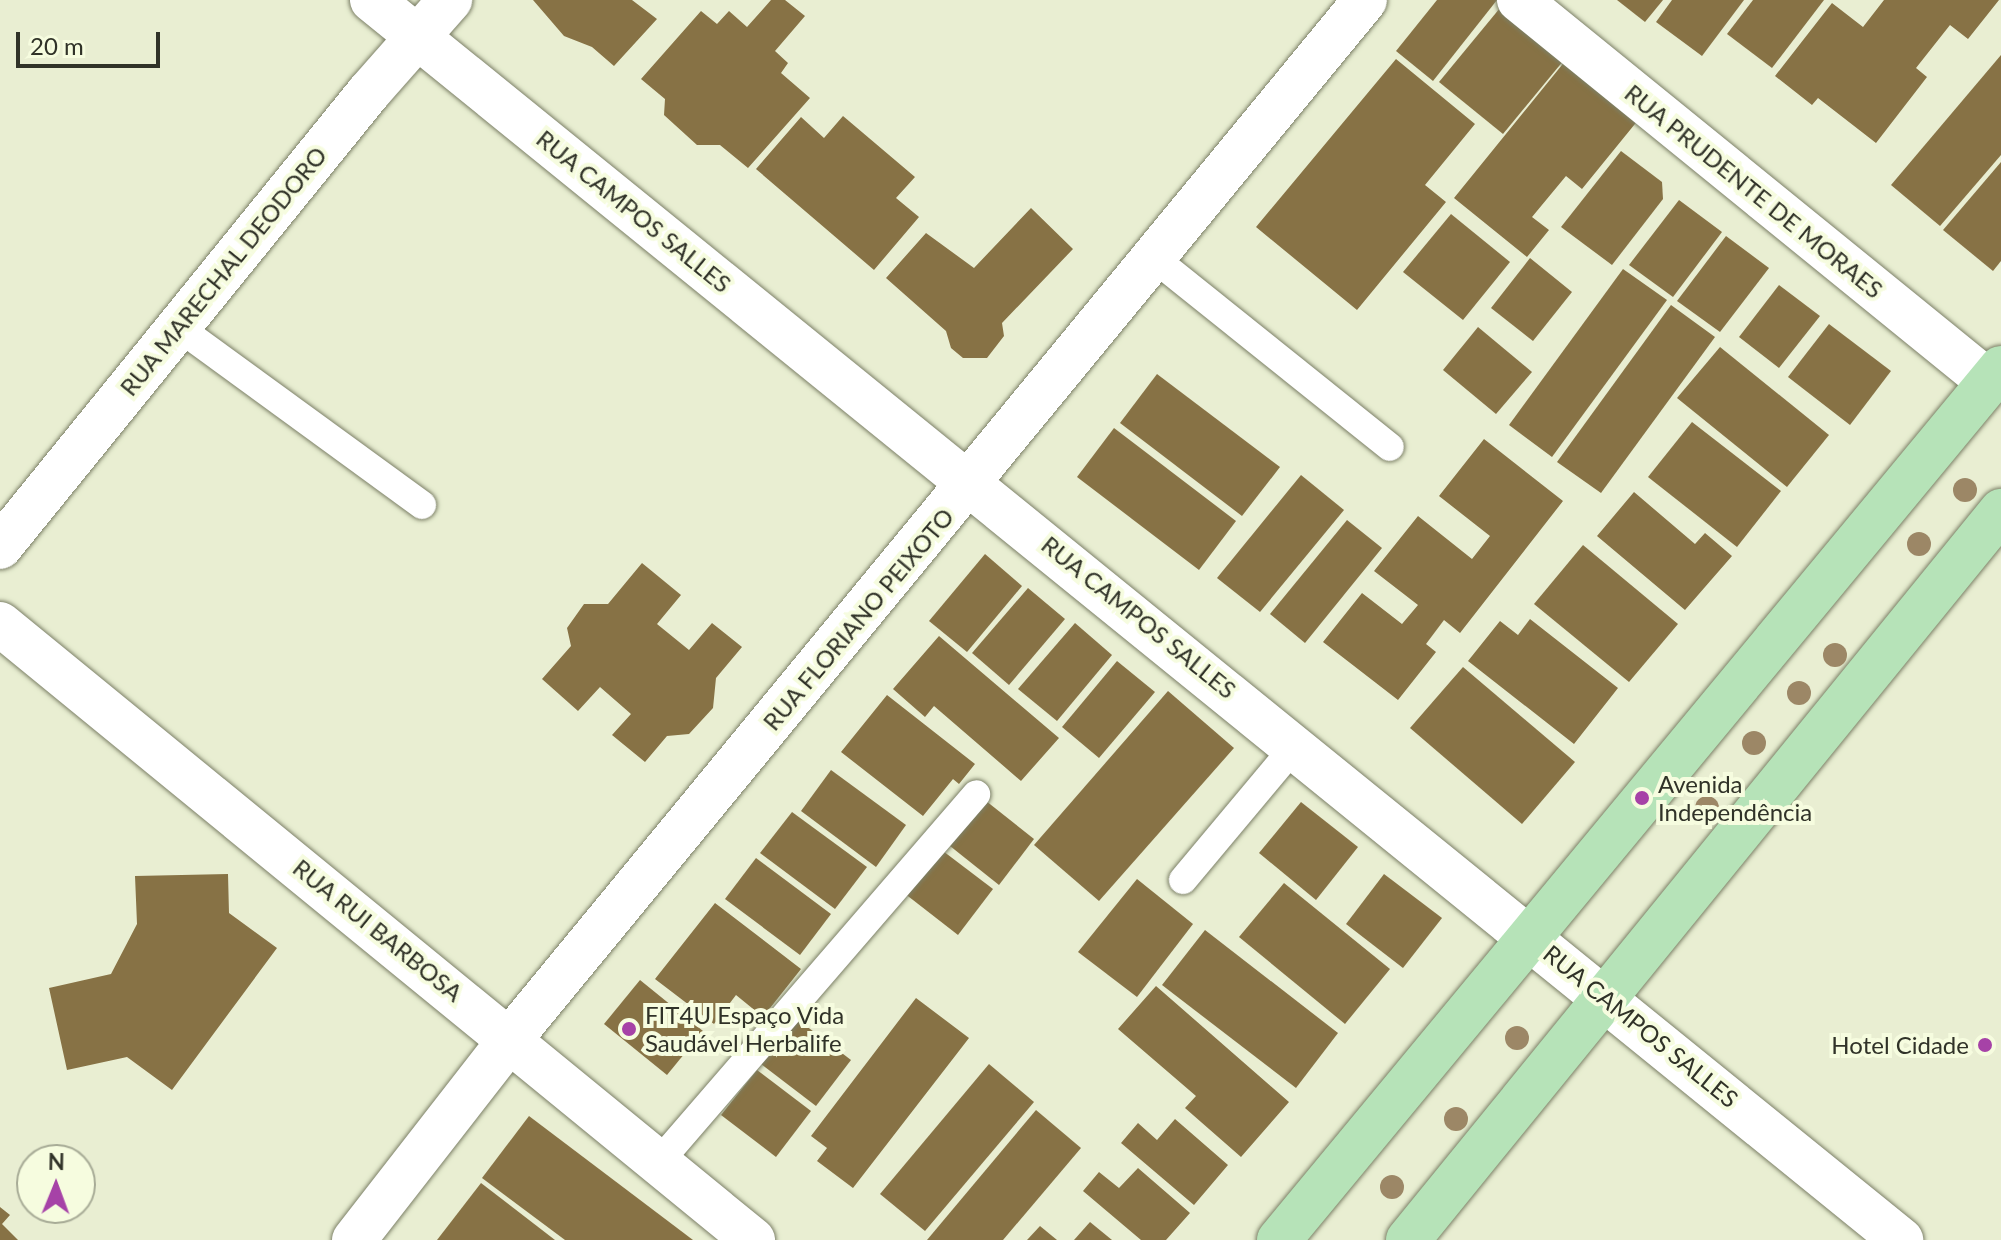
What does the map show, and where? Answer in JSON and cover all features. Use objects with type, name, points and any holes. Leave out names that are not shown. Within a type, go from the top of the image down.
[{"type":"main road","points":[[1279,1240],[1528,934],[1995,375]]},
{"type":"main road","points":[[1408,1240],[1608,998],[2001,511]]},
{"type":"street","name":"RUA CAMPOS SALLES","points":[[372,0],[1608,998],[1901,1240]]},
{"type":"street","name":"RUA MARECHAL DEODORO","points":[[0,547],[369,92],[450,0]]},
{"type":"street","name":"RUA FLORIANO PEIXOTO","points":[[354,1240],[511,1038],[1365,0]]},
{"type":"street","name":"RUA PRUDENTE DE MORAES","points":[[1519,0],[1995,375]]},
{"type":"street","name":"RUA RUI BARBOSA","points":[[0,624],[511,1038],[753,1240]]},
{"type":"lane","points":[[1154,258],[1390,447]]},
{"type":"lane","points":[[178,327],[422,505]]},
{"type":"lane","points":[[1183,880],[1296,745]]},
{"type":"lane","points":[[658,1163],[976,794]]},
{"type":"building","points":[[533,0],[632,0],[657,19],[614,66],[592,47],[564,36]]},
{"type":"building","points":[[771,0],[785,0],[805,16],[775,51],[788,63],[781,73],[810,98],[748,168],[720,145],[697,145],[664,115],[665,99],[641,79],[701,11],[717,24],[729,11],[747,27]]},
{"type":"building","points":[[1437,0],[1497,0],[1433,81],[1396,51]]},
{"type":"building","points":[[1617,0],[1663,0],[1645,22]]},
{"type":"building","points":[[1672,0],[1744,0],[1702,56],[1656,22]]},
{"type":"building","points":[[1753,0],[1824,0],[1772,68],[1727,34]]},
{"type":"building","points":[[1884,0],[1999,0],[1968,39],[1950,25],[1916,68],[1927,77],[1876,143],[1818,98],[1812,105],[1775,76],[1832,3],[1863,27]]},
{"type":"building","points":[[1500,8],[1564,60],[1503,134],[1439,82]]},
{"type":"building","points":[[2001,55],[2001,155],[1940,226],[1891,185]]},
{"type":"building","points":[[1396,59],[1475,124],[1425,185],[1446,202],[1357,310],[1256,227]]},
{"type":"building","points":[[1566,60],[1639,119],[1582,189],[1566,176],[1532,217],[1549,230],[1527,257],[1454,198]]},
{"type":"building","points":[[843,116],[915,177],[896,198],[919,217],[874,270],[756,169],[801,117],[824,138]]},
{"type":"building","points":[[1621,151],[1662,182],[1663,199],[1612,265],[1561,227]]},
{"type":"building","points":[[2001,162],[2001,261],[1993,271],[1943,230]]},
{"type":"building","points":[[1679,200],[1722,232],[1673,297],[1629,265]]},
{"type":"building","points":[[1031,208],[1073,249],[1002,323],[1004,336],[987,358],[963,358],[951,348],[946,331],[886,278],[926,233],[974,268]]},
{"type":"building","points":[[1451,214],[1510,262],[1463,320],[1403,272]]},
{"type":"building","points":[[1726,236],[1769,268],[1720,332],[1677,301]]},
{"type":"building","points":[[1530,258],[1572,292],[1533,341],[1491,308]]},
{"type":"building","points":[[1623,269],[1667,300],[1552,457],[1509,425]]},
{"type":"building","points":[[1779,285],[1820,316],[1779,368],[1739,337]]},
{"type":"building","points":[[1671,305],[1715,337],[1601,493],[1557,462]]},
{"type":"building","points":[[1829,324],[1891,371],[1850,425],[1788,377]]},
{"type":"building","points":[[1478,327],[1532,372],[1496,414],[1443,370]]},
{"type":"building","points":[[1720,347],[1829,435],[1787,487],[1677,398]]},
{"type":"building","points":[[1157,374],[1280,467],[1242,516],[1120,423]]},
{"type":"building","points":[[1692,422],[1781,491],[1737,547],[1648,477]]},
{"type":"building","points":[[1114,428],[1236,521],[1199,570],[1077,477]]},
{"type":"building","points":[[1484,439],[1563,501],[1460,633],[1444,620],[1426,644],[1436,652],[1398,700],[1323,642],[1362,593],[1402,624],[1418,605],[1374,571],[1418,516],[1472,559],[1490,536],[1439,496]]},
{"type":"building","points":[[1301,475],[1344,510],[1260,612],[1217,578]]},
{"type":"building","points":[[1634,492],[1695,544],[1705,533],[1732,556],[1685,610],[1597,536]]},
{"type":"building","points":[[1347,520],[1382,548],[1305,643],[1270,614]]},
{"type":"building","points":[[1583,545],[1678,624],[1629,682],[1534,604]]},
{"type":"building","points":[[985,554],[1022,586],[967,652],[929,621]]},
{"type":"building","points":[[642,563],[681,595],[657,624],[689,650],[712,623],[742,647],[716,678],[713,708],[689,734],[667,736],[645,762],[612,735],[631,714],[600,687],[578,711],[542,679],[571,646],[567,628],[584,604],[608,604]]},
{"type":"building","points":[[1028,588],[1065,619],[1009,685],[972,653]]},
{"type":"building","points":[[1530,619],[1618,688],[1574,744],[1468,661],[1500,621],[1518,635]]},
{"type":"building","points":[[1075,623],[1112,655],[1057,721],[1018,689]]},
{"type":"building","points":[[939,636],[1059,738],[1021,781],[934,706],[925,717],[893,689]]},
{"type":"building","points":[[1117,661],[1155,692],[1099,758],[1062,727]]},
{"type":"building","points":[[1463,667],[1575,762],[1522,824],[1410,728]]},
{"type":"building","points":[[1168,691],[1234,748],[1099,901],[1034,845]]},
{"type":"building","points":[[887,695],[975,764],[959,784],[953,779],[923,816],[841,752]]},
{"type":"building","points":[[831,770],[906,825],[876,867],[801,811]]},
{"type":"building","points":[[981,797],[1034,839],[999,885],[945,842]]},
{"type":"building","points":[[1301,802],[1358,847],[1316,900],[1259,853]]},
{"type":"building","points":[[792,812],[867,867],[835,909],[760,853]]},
{"type":"building","points":[[939,848],[993,889],[958,935],[904,893]]},
{"type":"building","points":[[756,858],[831,914],[800,955],[725,899]]},
{"type":"building","points":[[228,874],[229,913],[277,948],[172,1090],[127,1057],[67,1070],[49,988],[111,974],[137,924],[135,876]]},
{"type":"building","points":[[1384,874],[1442,918],[1403,968],[1346,924]]},
{"type":"building","points":[[1137,879],[1193,924],[1137,997],[1078,952]]},
{"type":"building","points":[[1284,883],[1390,969],[1345,1024],[1239,937]]},
{"type":"building","points":[[715,903],[801,969],[763,1017],[736,995],[714,1024],[655,979]]},
{"type":"building","points":[[1205,930],[1338,1033],[1296,1088],[1162,985]]},
{"type":"building","points":[[640,980],[703,1031],[667,1075],[604,1024]]},
{"type":"building","points":[[1156,986],[1289,1102],[1241,1157],[1185,1108],[1196,1096],[1118,1029]]},
{"type":"building","points":[[916,998],[969,1038],[853,1188],[817,1161],[827,1148],[811,1136]]},
{"type":"building","points":[[797,1019],[851,1060],[816,1106],[761,1064]]},
{"type":"building","points":[[989,1064],[1034,1102],[925,1231],[880,1194]]},
{"type":"building","points":[[757,1070],[811,1111],[776,1157],[721,1115]]},
{"type":"building","points":[[1036,1110],[1081,1148],[1003,1240],[927,1240]]},
{"type":"building","points":[[529,1116],[693,1240],[565,1240],[482,1178]]},
{"type":"building","points":[[1175,1119],[1228,1165],[1194,1205],[1121,1143],[1138,1123],[1157,1140]]},
{"type":"building","points":[[1138,1168],[1190,1213],[1166,1240],[1141,1240],[1083,1191],[1099,1172],[1119,1188]]},
{"type":"building","points":[[481,1183],[555,1240],[437,1240]]},
{"type":"building","points":[[0,1207],[10,1215],[2,1224],[18,1240],[0,1240]]},
{"type":"building","points":[[1090,1222],[1112,1240],[1074,1240]]},
{"type":"building","points":[[1040,1226],[1057,1240],[1027,1240]]},
{"type":"place","name":"Avenida Independência","points":[[1642,798]]},
{"type":"place","name":"FIT4U Espaço Vida Saudável Herbalife","points":[[629,1029]]},
{"type":"place","name":"Hotel Cidade","points":[[1985,1045]]}]
